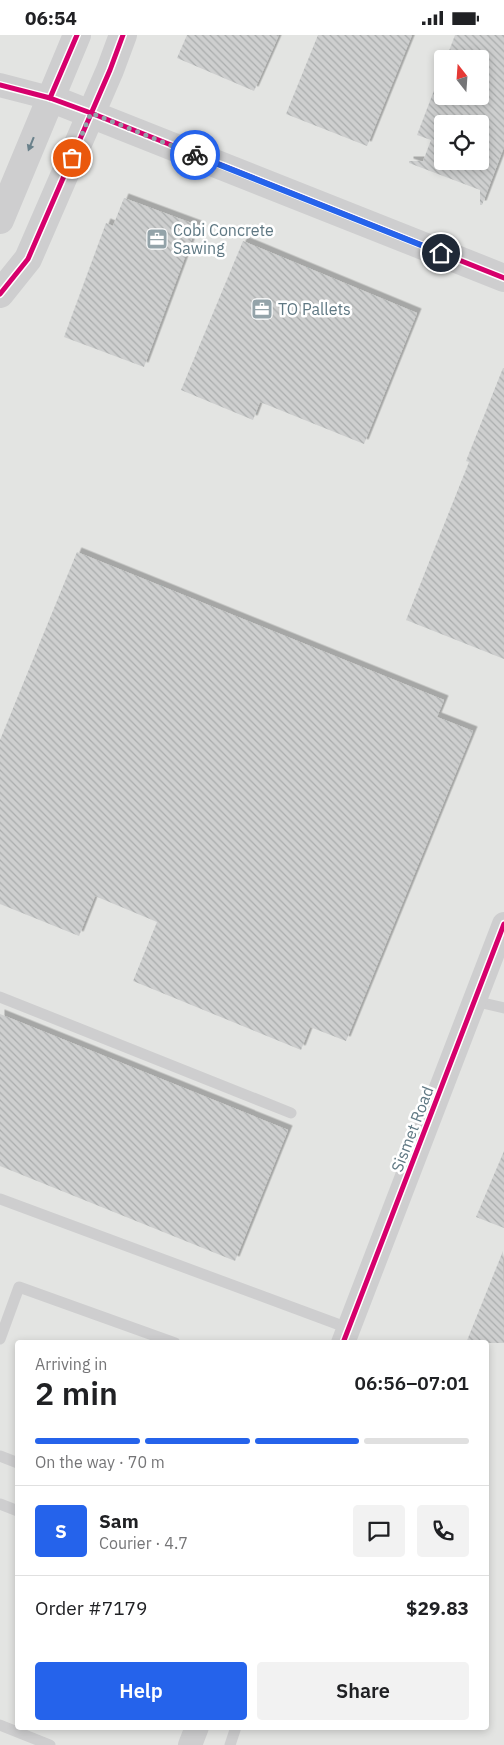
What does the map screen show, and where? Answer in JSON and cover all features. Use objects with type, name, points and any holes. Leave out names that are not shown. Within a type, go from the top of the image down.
[{"type":"street","points":[[0,220],[77,35]]},
{"type":"street","points":[[0,294],[28,259],[123,35]]},
{"type":"street","points":[[0,85],[50,98],[91,113],[504,278]]},
{"type":"street","name":"Sismet Road","points":[[346,1335],[504,924]]},
{"type":"street","points":[[190,1745],[196,1730]]},
{"type":"lane","points":[[0,997],[291,1113]]},
{"type":"lane","points":[[474,1001],[504,1008]]},
{"type":"lane","points":[[0,1199],[346,1335]]},
{"type":"lane","points":[[0,1339],[19,1287],[167,1340]]},
{"type":"lane","points":[[0,1456],[15,1462]]},
{"type":"lane","points":[[0,1504],[15,1510]]},
{"type":"lane","points":[[0,1725],[50,1745]]},
{"type":"lane","points":[[230,1745],[235,1730]]},
{"type":"shaded area","points":[[0,35],[504,35],[504,1745],[0,1745]]},
{"type":"building","points":[[187,35],[279,35],[254,91],[177,58]]},
{"type":"building","points":[[318,35],[412,35],[367,146],[286,114]]},
{"type":"building","points":[[455,35],[504,35],[504,147],[482,205],[480,205],[480,190],[409,163],[409,161],[423,161],[431,140],[417,135],[434,90],[434,105],[489,105],[489,50],[449,50]]},
{"type":"building","points":[[124,198],[197,225],[144,367],[64,337],[106,223],[113,226]]},
{"type":"building","points":[[243,241],[417,313],[364,444],[260,402],[253,420],[181,390]]},
{"type":"building","points":[[503,368],[504,659],[406,620],[469,462],[466,461]]},
{"type":"building","points":[[77,552],[444,700],[437,717],[473,731],[346,1041],[310,1027],[301,1050],[133,981],[157,922],[95,896],[79,936],[0,904],[0,740]]},
{"type":"building","points":[[0,1014],[288,1130],[235,1261],[0,1166]]},
{"type":"building","points":[[504,1151],[504,1228],[476,1217]]},
{"type":"building","points":[[503,1251],[504,1343],[489,1343],[489,1340],[467,1340]]},
{"type":"cycle path","points":[[50,98],[77,35]]},
{"type":"cycle path","points":[[0,294],[28,259],[110,70],[123,35]]},
{"type":"cycle path","points":[[0,85],[50,98],[91,113],[504,278]]},
{"type":"cycle path","points":[[344,1340],[504,924]]},
{"type":"way so far","points":[[72,158],[91,113],[195,155]]},
{"type":"place","name":"Cobi Concrete Sawing","points":[[157,239]]},
{"type":"place","name":"TO Pallets","points":[[262,309]]},
{"type":"route","points":[[195,155],[441,253]]}]
